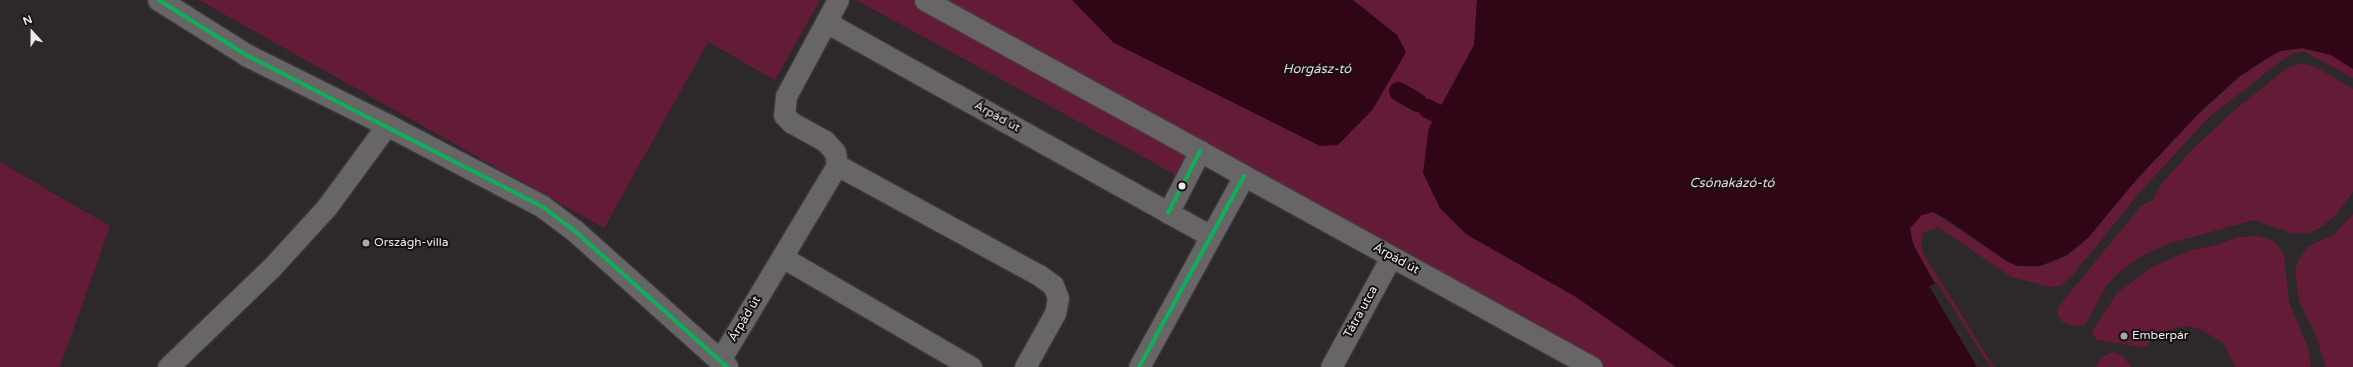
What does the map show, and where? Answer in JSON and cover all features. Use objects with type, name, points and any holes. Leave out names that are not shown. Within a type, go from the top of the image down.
[{"type":"street","points":[[159,0],[248,56],[387,125],[543,207],[575,231],[724,364]]},
{"type":"street","points":[[838,0],[786,96],[784,115],[792,123],[825,141],[835,152],[837,165],[1039,275],[1053,285],[1058,298],[1055,313],[1025,367]]},
{"type":"street","name":"Árpád út","points":[[925,0],[1592,367]]},
{"type":"street","name":"Árpád út","points":[[826,22],[1211,236]]},
{"type":"street","points":[[168,367],[271,268],[326,208],[387,125]]},
{"type":"street","points":[[1168,212],[1200,151]]},
{"type":"street","name":"Árpád út","points":[[724,364],[782,257],[837,165]]},
{"type":"street","points":[[1139,367],[1244,176]]},
{"type":"street","name":"Tátra utca","points":[[1331,367],[1391,256]]},
{"type":"street","points":[[782,257],[970,367]]},
{"type":"shaded area","points":[[199,0],[820,0],[775,80],[708,42],[604,228]]},
{"type":"shaded area","points":[[856,0],[1477,0],[1474,45],[1429,128],[1423,173],[1440,208],[1466,234],[1576,297],[1676,367],[1605,367],[1193,142],[1176,175]]},
{"type":"shaded area","points":[[2294,47],[2331,55],[2353,69],[2353,78],[2305,52],[2293,53],[2282,60],[2208,118],[2140,192],[2072,276],[2060,286],[2050,287],[2011,277],[1938,227],[1923,233],[1921,243],[1923,253],[1994,367],[1988,367],[1920,258],[1910,236],[1910,228],[1914,222],[1922,215],[1933,212],[2008,262],[2028,267],[2040,266],[2054,262],[2068,255],[2088,238],[2137,179],[2185,127],[2240,76],[2280,51]]},
{"type":"shaded area","points":[[2302,63],[2316,67],[2353,89],[2353,192],[2334,217],[2318,229],[2308,233],[2292,233],[2254,220],[2171,243],[2141,256],[2116,275],[2106,286],[2085,325],[2073,326],[2062,322],[2057,313],[2058,307],[2141,206],[2153,200],[2161,184],[2190,152],[2230,114],[2287,68]]},
{"type":"shaded area","points":[[0,162],[110,226],[60,367],[0,367]]},
{"type":"shaded area","points":[[2353,214],[2353,367],[2326,367],[2315,333],[2299,301],[2295,272],[2298,260],[2309,246],[2335,234]]},
{"type":"shaded area","points":[[2259,236],[2275,242],[2284,255],[2289,302],[2308,348],[2311,367],[2235,367],[2223,343],[2202,330],[2186,326],[2160,332],[2153,336],[2147,346],[2141,347],[2096,340],[2092,331],[2117,293],[2152,267],[2191,250],[2213,246],[2239,237]]},
{"type":"shaded area","points":[[2114,352],[2123,356],[2131,367],[2096,367],[2101,357]]},
{"type":"water","name":"Horgász-tó","points":[[1072,0],[1353,0],[1397,35],[1406,52],[1373,109],[1338,145],[1320,146],[1114,43]]},
{"type":"water","name":"Csónakázó-tó","points":[[1477,0],[2353,0],[2353,69],[2331,55],[2303,48],[2280,51],[2266,59],[2240,76],[2203,109],[2137,179],[2088,238],[2067,255],[2040,266],[2018,266],[2008,262],[1945,218],[1933,212],[1922,215],[1910,228],[1913,244],[1935,284],[1988,367],[1676,367],[1576,297],[1466,234],[1440,208],[1423,173],[1429,128],[1474,45]]},
{"type":"pier","points":[[1937,283],[1990,367],[1977,367],[1929,286]]},
{"type":"waterway","points":[[1398,91],[1417,102]]},
{"type":"waterway","points":[[1427,108],[1437,113]]},
{"type":"transit line","points":[[159,0],[248,56],[543,207],[575,231],[727,367]]},
{"type":"transit line","points":[[1168,213],[1200,151]]},
{"type":"transit line","points":[[1139,367],[1244,176]]},
{"type":"place","name":"Országh-villa","points":[[366,243]]},
{"type":"place","name":"Emberpár","points":[[2124,336]]}]
